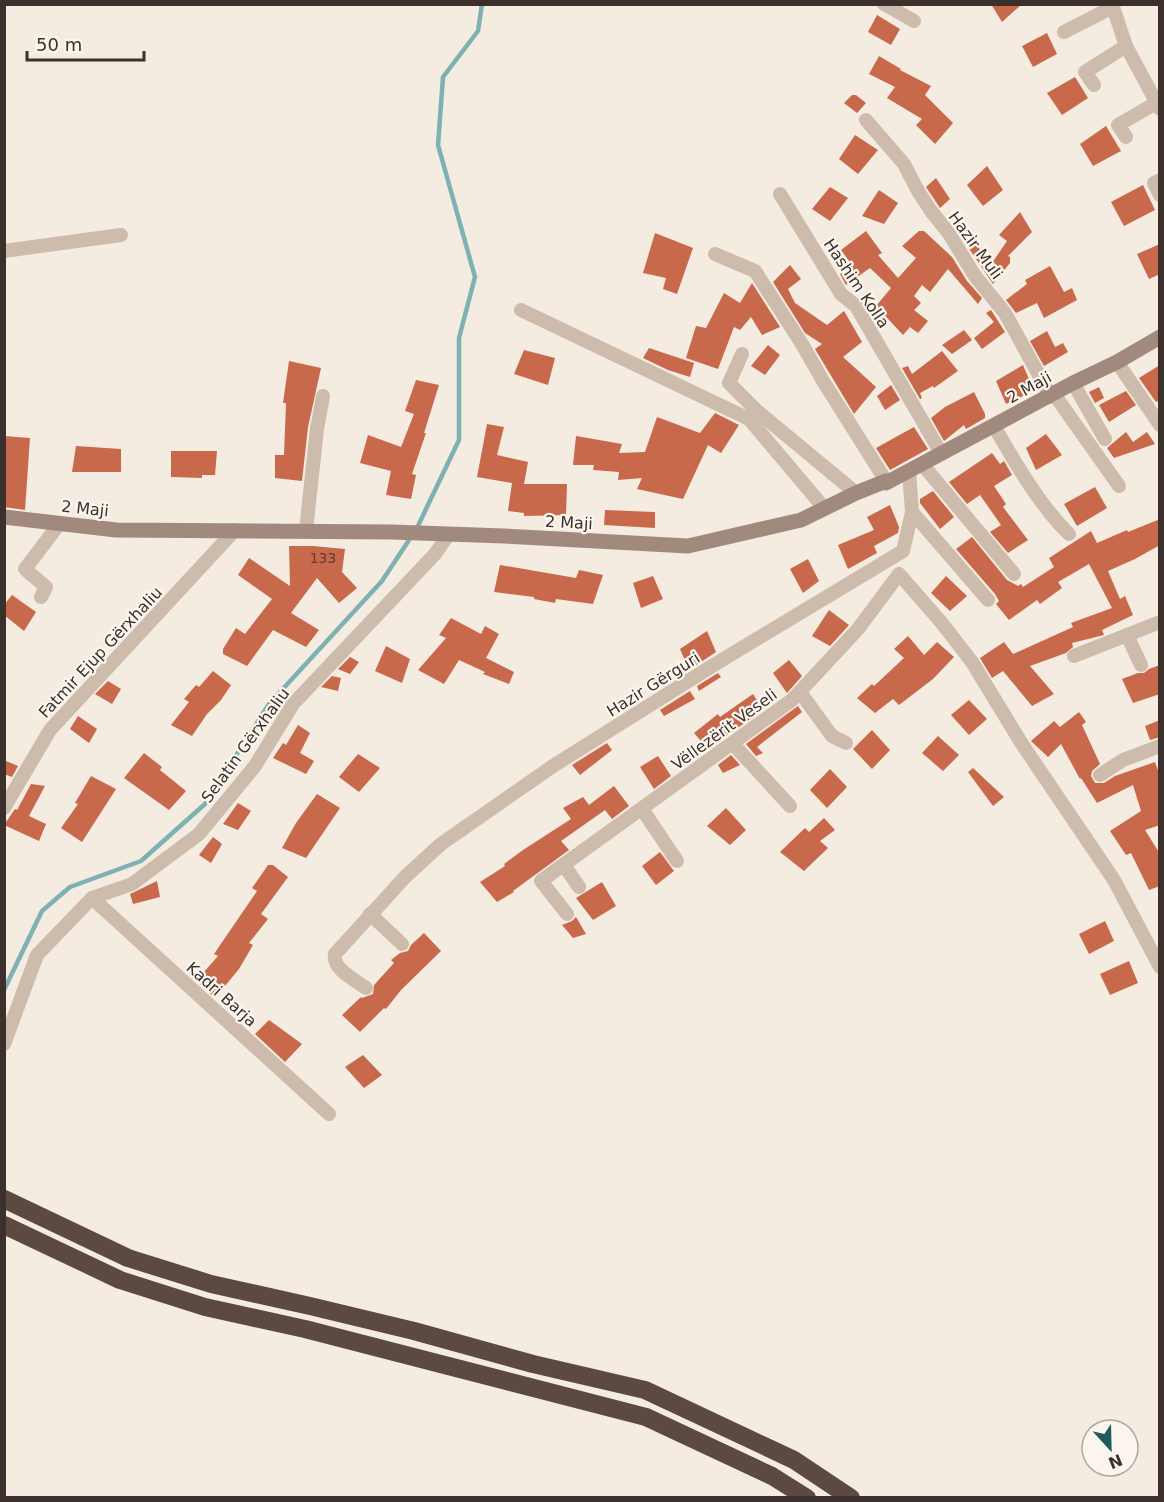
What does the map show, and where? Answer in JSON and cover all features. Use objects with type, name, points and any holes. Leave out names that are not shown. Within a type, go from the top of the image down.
[{"type":"highway","points":[[4,1199],[128,1258],[211,1284],[321,1308],[533,1364],[645,1390],[794,1460],[851,1497]]},
{"type":"highway","points":[[4,1225],[120,1280],[205,1307],[305,1329],[646,1417],[772,1476],[807,1497]]},
{"type":"street","points":[[884,4],[914,21]]},
{"type":"street","points":[[1064,32],[1113,6],[1126,46],[1158,106],[1118,124],[1126,138]]},
{"type":"street","points":[[1094,86],[1085,72],[1126,46]]},
{"type":"street","name":"Hazir Muli","points":[[866,120],[904,164],[918,191],[948,232],[975,276],[1005,313],[1052,395],[1119,486]]},
{"type":"street","points":[[1160,180],[1154,183],[1160,195]]},
{"type":"street","name":"Hashim Kolla","points":[[780,194],[841,294],[856,306],[941,453]]},
{"type":"street","points":[[4,251],[120,235]]},
{"type":"street","points":[[715,254],[755,271],[886,481]]},
{"type":"street","points":[[521,310],[749,419],[825,509]]},
{"type":"street","name":"2 Maji","points":[[4,517],[116,530],[392,532],[688,546],[801,520],[856,493],[886,481],[886,483],[1073,383],[1118,362],[1160,337]]},
{"type":"street","points":[[742,354],[729,383],[758,411],[856,493]]},
{"type":"street","points":[[1118,362],[1160,425]]},
{"type":"street","points":[[1073,383],[1105,440]]},
{"type":"street","points":[[306,530],[323,396]]},
{"type":"street","points":[[994,426],[1015,462],[1059,525],[1069,534]]},
{"type":"street","points":[[903,551],[912,512],[916,468]]},
{"type":"street","points":[[916,468],[1014,574]]},
{"type":"street","points":[[912,512],[988,600]]},
{"type":"street","points":[[41,597],[46,587],[25,569],[60,523]]},
{"type":"street","name":"Fatmir Ejup Gërxhaliu","points":[[4,808],[50,730],[235,530]]},
{"type":"street","name":"Selatin Gërxhaliu","points":[[4,1044],[38,955],[92,898],[132,884],[200,834],[255,766],[293,704],[435,554],[449,534]]},
{"type":"street","name":"Vëllezërit Veseli","points":[[567,914],[541,881],[792,700],[858,629],[898,574],[903,551]]},
{"type":"street","name":"Hazir Gërguri","points":[[366,987],[337,966],[334,959],[335,954],[405,877],[441,844],[553,766],[717,663],[903,551]]},
{"type":"street","points":[[898,574],[941,622],[972,662],[1022,744],[1114,880],[1160,967]]},
{"type":"street","points":[[1074,656],[1160,622]]},
{"type":"street","points":[[1127,635],[1141,665]]},
{"type":"street","points":[[800,692],[832,736],[846,743]]},
{"type":"street","points":[[733,744],[790,806]]},
{"type":"street","points":[[1100,776],[1123,760],[1160,746]]},
{"type":"street","points":[[642,809],[677,861]]},
{"type":"street","points":[[564,865],[579,887]]},
{"type":"street","name":"Kadri Barja","points":[[92,898],[329,1114]]},
{"type":"street","points":[[370,914],[402,944]]},
{"type":"building","points":[[991,4],[1022,4],[1002,22]]},
{"type":"building","points":[[877,15],[900,29],[891,45],[868,32]]},
{"type":"building","points":[[1047,33],[1057,54],[1033,67],[1022,46]]},
{"type":"building","points":[[879,56],[931,86],[925,95],[953,123],[935,144],[916,125],[922,119],[887,98],[895,87],[869,74]]},
{"type":"building","points":[[1075,77],[1088,98],[1062,115],[1047,93]]},
{"type":"building","points":[[852,95],[856,95],[866,103],[857,113],[844,103]]},
{"type":"building","points":[[1106,126],[1121,151],[1093,166],[1080,144]]},
{"type":"building","points":[[855,135],[878,150],[858,174],[839,159]]},
{"type":"building","points":[[987,166],[1003,190],[983,206],[967,185]]},
{"type":"building","points":[[936,178],[950,199],[940,208],[926,187]]},
{"type":"building","points":[[1143,185],[1155,210],[1124,226],[1111,202]]},
{"type":"building","points":[[830,187],[848,198],[830,221],[812,209]]},
{"type":"building","points":[[879,190],[898,203],[884,224],[862,216]]},
{"type":"building","points":[[1020,212],[1032,232],[1008,256],[1010,263],[993,284],[968,247],[976,243],[990,266],[1007,241],[999,235]]},
{"type":"building","points":[[866,231],[882,253],[878,255],[898,278],[916,258],[902,246],[919,231],[924,231],[952,257],[967,281],[982,298],[978,304],[948,269],[930,292],[922,285],[914,296],[921,303],[914,310],[928,321],[918,333],[910,327],[903,335],[876,306],[891,288],[870,268],[846,285],[840,274],[852,265],[841,250]]},
{"type":"building","points":[[655,233],[693,248],[677,294],[663,289],[666,278],[643,273]]},
{"type":"building","points":[[1160,244],[1160,274],[1149,279],[1137,254]]},
{"type":"building","points":[[790,265],[801,279],[788,289],[795,303],[827,325],[844,311],[862,342],[843,357],[876,387],[854,414],[815,349],[822,344],[805,333],[773,282]]},
{"type":"building","points":[[1050,266],[1064,292],[1072,288],[1077,300],[1044,318],[1037,303],[1016,313],[1006,300],[1027,284],[1025,280]]},
{"type":"building","points":[[752,283],[780,327],[762,335],[751,317],[740,330],[734,327],[718,369],[686,358],[696,326],[706,328],[724,293],[740,303]]},
{"type":"building","points":[[991,310],[1005,332],[982,349],[974,338],[994,322],[986,313]]},
{"type":"building","points":[[964,330],[972,340],[952,354],[942,345]]},
{"type":"building","points":[[1047,331],[1055,347],[1063,343],[1068,352],[1044,366],[1030,341]]},
{"type":"building","points":[[768,345],[780,355],[765,375],[751,366]]},
{"type":"building","points":[[649,348],[694,363],[690,377],[643,358]]},
{"type":"building","points":[[524,350],[555,358],[548,385],[514,374]]},
{"type":"building","points":[[942,351],[958,371],[934,388],[933,386],[920,393],[922,398],[920,399],[902,368],[908,366],[912,374]]},
{"type":"building","points":[[289,361],[321,368],[308,427],[302,481],[275,478],[275,455],[284,455],[286,403],[283,403]]},
{"type":"building","points":[[1023,365],[1034,391],[1006,404],[996,381]]},
{"type":"building","points":[[1160,365],[1160,400],[1156,402],[1139,378]]},
{"type":"building","points":[[416,380],[439,385],[412,474],[416,475],[411,499],[386,495],[391,471],[360,463],[368,435],[401,447],[414,414],[405,411]]},
{"type":"building","points":[[891,385],[900,400],[885,410],[877,396]]},
{"type":"building","points":[[1099,387],[1104,398],[1095,403],[1089,392]]},
{"type":"building","points":[[1126,391],[1136,405],[1109,422],[1099,405]]},
{"type":"building","points":[[974,392],[985,418],[966,429],[964,425],[944,441],[931,418],[945,407]]},
{"type":"building","points":[[715,413],[739,425],[721,453],[708,445],[683,499],[637,489],[642,478],[618,480],[619,472],[593,470],[594,465],[573,465],[576,436],[622,444],[619,453],[645,452],[657,417],[700,433]]},
{"type":"building","points":[[487,424],[504,427],[497,455],[528,462],[524,484],[567,484],[566,515],[524,516],[524,513],[508,511],[512,483],[477,477]]},
{"type":"building","points":[[914,427],[928,449],[890,470],[876,448]]},
{"type":"building","points":[[1126,432],[1133,442],[1147,432],[1155,444],[1114,458],[1107,448]]},
{"type":"building","points":[[1046,434],[1062,455],[1036,470],[1026,448]]},
{"type":"building","points":[[4,436],[30,438],[25,510],[4,507]]},
{"type":"building","points":[[76,446],[121,449],[121,472],[72,472]]},
{"type":"building","points":[[171,451],[217,451],[215,475],[202,475],[202,478],[171,477]]},
{"type":"building","points":[[992,453],[1000,464],[1004,461],[1012,475],[994,486],[1006,504],[1003,507],[1028,540],[1008,553],[990,532],[1001,525],[980,495],[967,504],[949,482]]},
{"type":"building","points":[[1095,487],[1107,508],[1077,526],[1064,504]]},
{"type":"building","points":[[933,491],[954,517],[940,529],[920,503],[920,499]]},
{"type":"building","points":[[890,505],[899,527],[898,533],[874,546],[877,553],[848,569],[838,545],[874,530],[867,517]]},
{"type":"building","points":[[605,510],[655,512],[655,528],[604,525]]},
{"type":"building","points":[[1160,519],[1160,545],[1108,571],[1120,599],[1125,596],[1133,615],[1102,630],[1104,635],[1072,643],[1073,647],[1066,653],[1030,666],[1054,694],[1032,706],[1003,671],[992,678],[980,658],[1004,642],[1013,654],[1073,627],[1071,623],[1112,608],[1089,564],[1058,582],[1062,588],[1040,604],[1037,600],[1009,620],[996,604],[999,601],[995,594],[956,549],[972,537],[1007,580],[1018,586],[1021,584],[1023,587],[1054,567],[1049,558],[1091,531],[1097,543]]},
{"type":"building","points":[[289,546],[345,549],[342,572],[357,588],[339,603],[317,578],[291,613],[319,630],[306,647],[273,630],[247,666],[223,654],[223,649],[236,628],[245,634],[272,599],[238,575],[249,558],[290,586]]},
{"type":"building","points":[[808,559],[819,581],[803,593],[790,569]]},
{"type":"building","points":[[500,565],[576,578],[579,570],[603,575],[593,604],[556,599],[555,603],[534,599],[534,597],[494,592]]},
{"type":"building","points":[[653,576],[663,599],[641,608],[633,583]]},
{"type":"building","points":[[946,576],[967,596],[950,611],[931,593]]},
{"type":"building","points":[[12,595],[36,612],[24,631],[4,615],[4,605]]},
{"type":"building","points":[[829,610],[849,625],[830,646],[812,636]]},
{"type":"building","points":[[451,618],[481,634],[485,626],[499,634],[486,658],[514,672],[509,684],[483,674],[485,672],[459,660],[444,684],[418,670],[446,638],[439,635]]},
{"type":"building","points":[[707,631],[716,652],[689,670],[680,649]]},
{"type":"building","points":[[908,636],[924,655],[937,642],[954,657],[933,679],[899,705],[893,699],[875,713],[857,698],[872,684],[874,686],[904,658],[894,649]]},
{"type":"building","points":[[386,646],[410,659],[402,683],[375,671]]},
{"type":"building","points":[[350,657],[359,662],[350,674],[338,669]]},
{"type":"building","points":[[789,660],[802,676],[787,693],[773,673]]},
{"type":"building","points":[[1160,665],[1160,694],[1133,703],[1122,679],[1144,673]]},
{"type":"building","points":[[213,671],[231,685],[221,700],[207,714],[192,736],[171,725],[189,702],[184,699]]},
{"type":"building","points":[[718,673],[721,677],[699,691],[697,686]]},
{"type":"building","points":[[332,676],[341,678],[338,691],[321,687]]},
{"type":"building","points":[[108,681],[121,689],[112,704],[95,694]]},
{"type":"building","points":[[690,691],[695,699],[664,716],[660,710]]},
{"type":"building","points":[[753,694],[763,710],[708,749],[694,733],[718,714],[720,717]]},
{"type":"building","points":[[969,700],[987,719],[969,735],[951,715]]},
{"type":"building","points":[[798,706],[802,712],[757,747],[763,753],[756,756],[746,744]]},
{"type":"building","points":[[1079,712],[1086,722],[1082,725],[1100,764],[1092,771],[1091,776],[1095,783],[1104,783],[1115,776],[1155,762],[1160,776],[1160,825],[1145,830],[1160,854],[1160,886],[1149,890],[1131,853],[1126,855],[1110,831],[1141,811],[1133,785],[1097,803],[1080,779],[1061,744],[1048,757],[1031,741],[1054,721],[1060,727]]},
{"type":"building","points":[[78,716],[97,729],[89,743],[70,729]]},
{"type":"building","points":[[1160,720],[1160,737],[1150,740],[1145,726]]},
{"type":"building","points":[[298,725],[310,733],[300,753],[314,761],[306,774],[273,758],[283,743],[286,745]]},
{"type":"building","points":[[872,730],[890,750],[872,769],[853,749]]},
{"type":"building","points":[[938,736],[959,755],[943,771],[922,753]]},
{"type":"building","points":[[607,743],[612,750],[580,775],[572,765]]},
{"type":"building","points":[[144,753],[162,767],[160,770],[186,791],[169,810],[124,778]]},
{"type":"building","points":[[358,754],[380,768],[359,792],[339,777]]},
{"type":"building","points":[[731,755],[740,765],[723,773],[718,765]]},
{"type":"building","points":[[658,756],[671,776],[654,789],[640,767]]},
{"type":"building","points":[[4,760],[18,766],[12,777],[4,774]]},
{"type":"building","points":[[973,768],[1004,797],[993,806],[968,772]]},
{"type":"building","points":[[830,769],[847,787],[827,808],[810,790]]},
{"type":"building","points":[[91,776],[116,789],[82,842],[61,828],[78,804],[75,803]]},
{"type":"building","points":[[31,784],[45,786],[29,816],[46,824],[39,841],[4,825],[15,809],[17,810]]},
{"type":"building","points":[[614,786],[629,806],[612,819],[605,810],[561,841],[569,850],[514,892],[497,902],[480,882],[505,866],[504,864],[523,850],[571,819],[563,808],[583,797],[589,805]]},
{"type":"building","points":[[317,794],[340,808],[306,858],[282,848],[296,823]]},
{"type":"building","points":[[238,803],[251,811],[238,830],[223,824]]},
{"type":"building","points":[[726,808],[746,830],[730,845],[707,826]]},
{"type":"building","points":[[824,818],[835,830],[820,841],[828,848],[804,871],[780,852],[805,828],[809,832]]},
{"type":"building","points":[[213,837],[222,844],[211,863],[199,855]]},
{"type":"building","points":[[660,852],[674,871],[656,885],[642,866]]},
{"type":"building","points":[[268,865],[273,865],[288,877],[261,914],[268,919],[249,943],[253,945],[239,969],[215,998],[196,981],[218,956],[214,954],[257,891],[252,888]]},
{"type":"building","points":[[157,881],[160,897],[133,904],[130,894]]},
{"type":"building","points":[[602,882],[616,906],[593,920],[576,898]]},
{"type":"building","points":[[576,917],[586,934],[573,938],[562,925]]},
{"type":"building","points":[[1105,921],[1114,941],[1089,954],[1079,934]]},
{"type":"building","points":[[424,933],[441,951],[401,990],[386,1009],[384,1008],[360,1032],[342,1015],[361,997],[373,994],[374,985],[394,963],[391,960],[400,953],[408,951]]},
{"type":"building","points":[[1129,961],[1138,983],[1110,995],[1100,974]]},
{"type":"building","points":[[269,1020],[302,1044],[285,1062],[255,1034]]},
{"type":"building","points":[[363,1055],[382,1075],[364,1088],[345,1067]]},
{"type":"waterway","points":[[416,530],[459,440],[459,338],[475,277],[438,145],[443,77],[478,31],[482,4]]},
{"type":"waterway","points":[[4,990],[42,911],[70,887],[141,861],[205,804],[269,704],[382,581],[411,537]]}]
